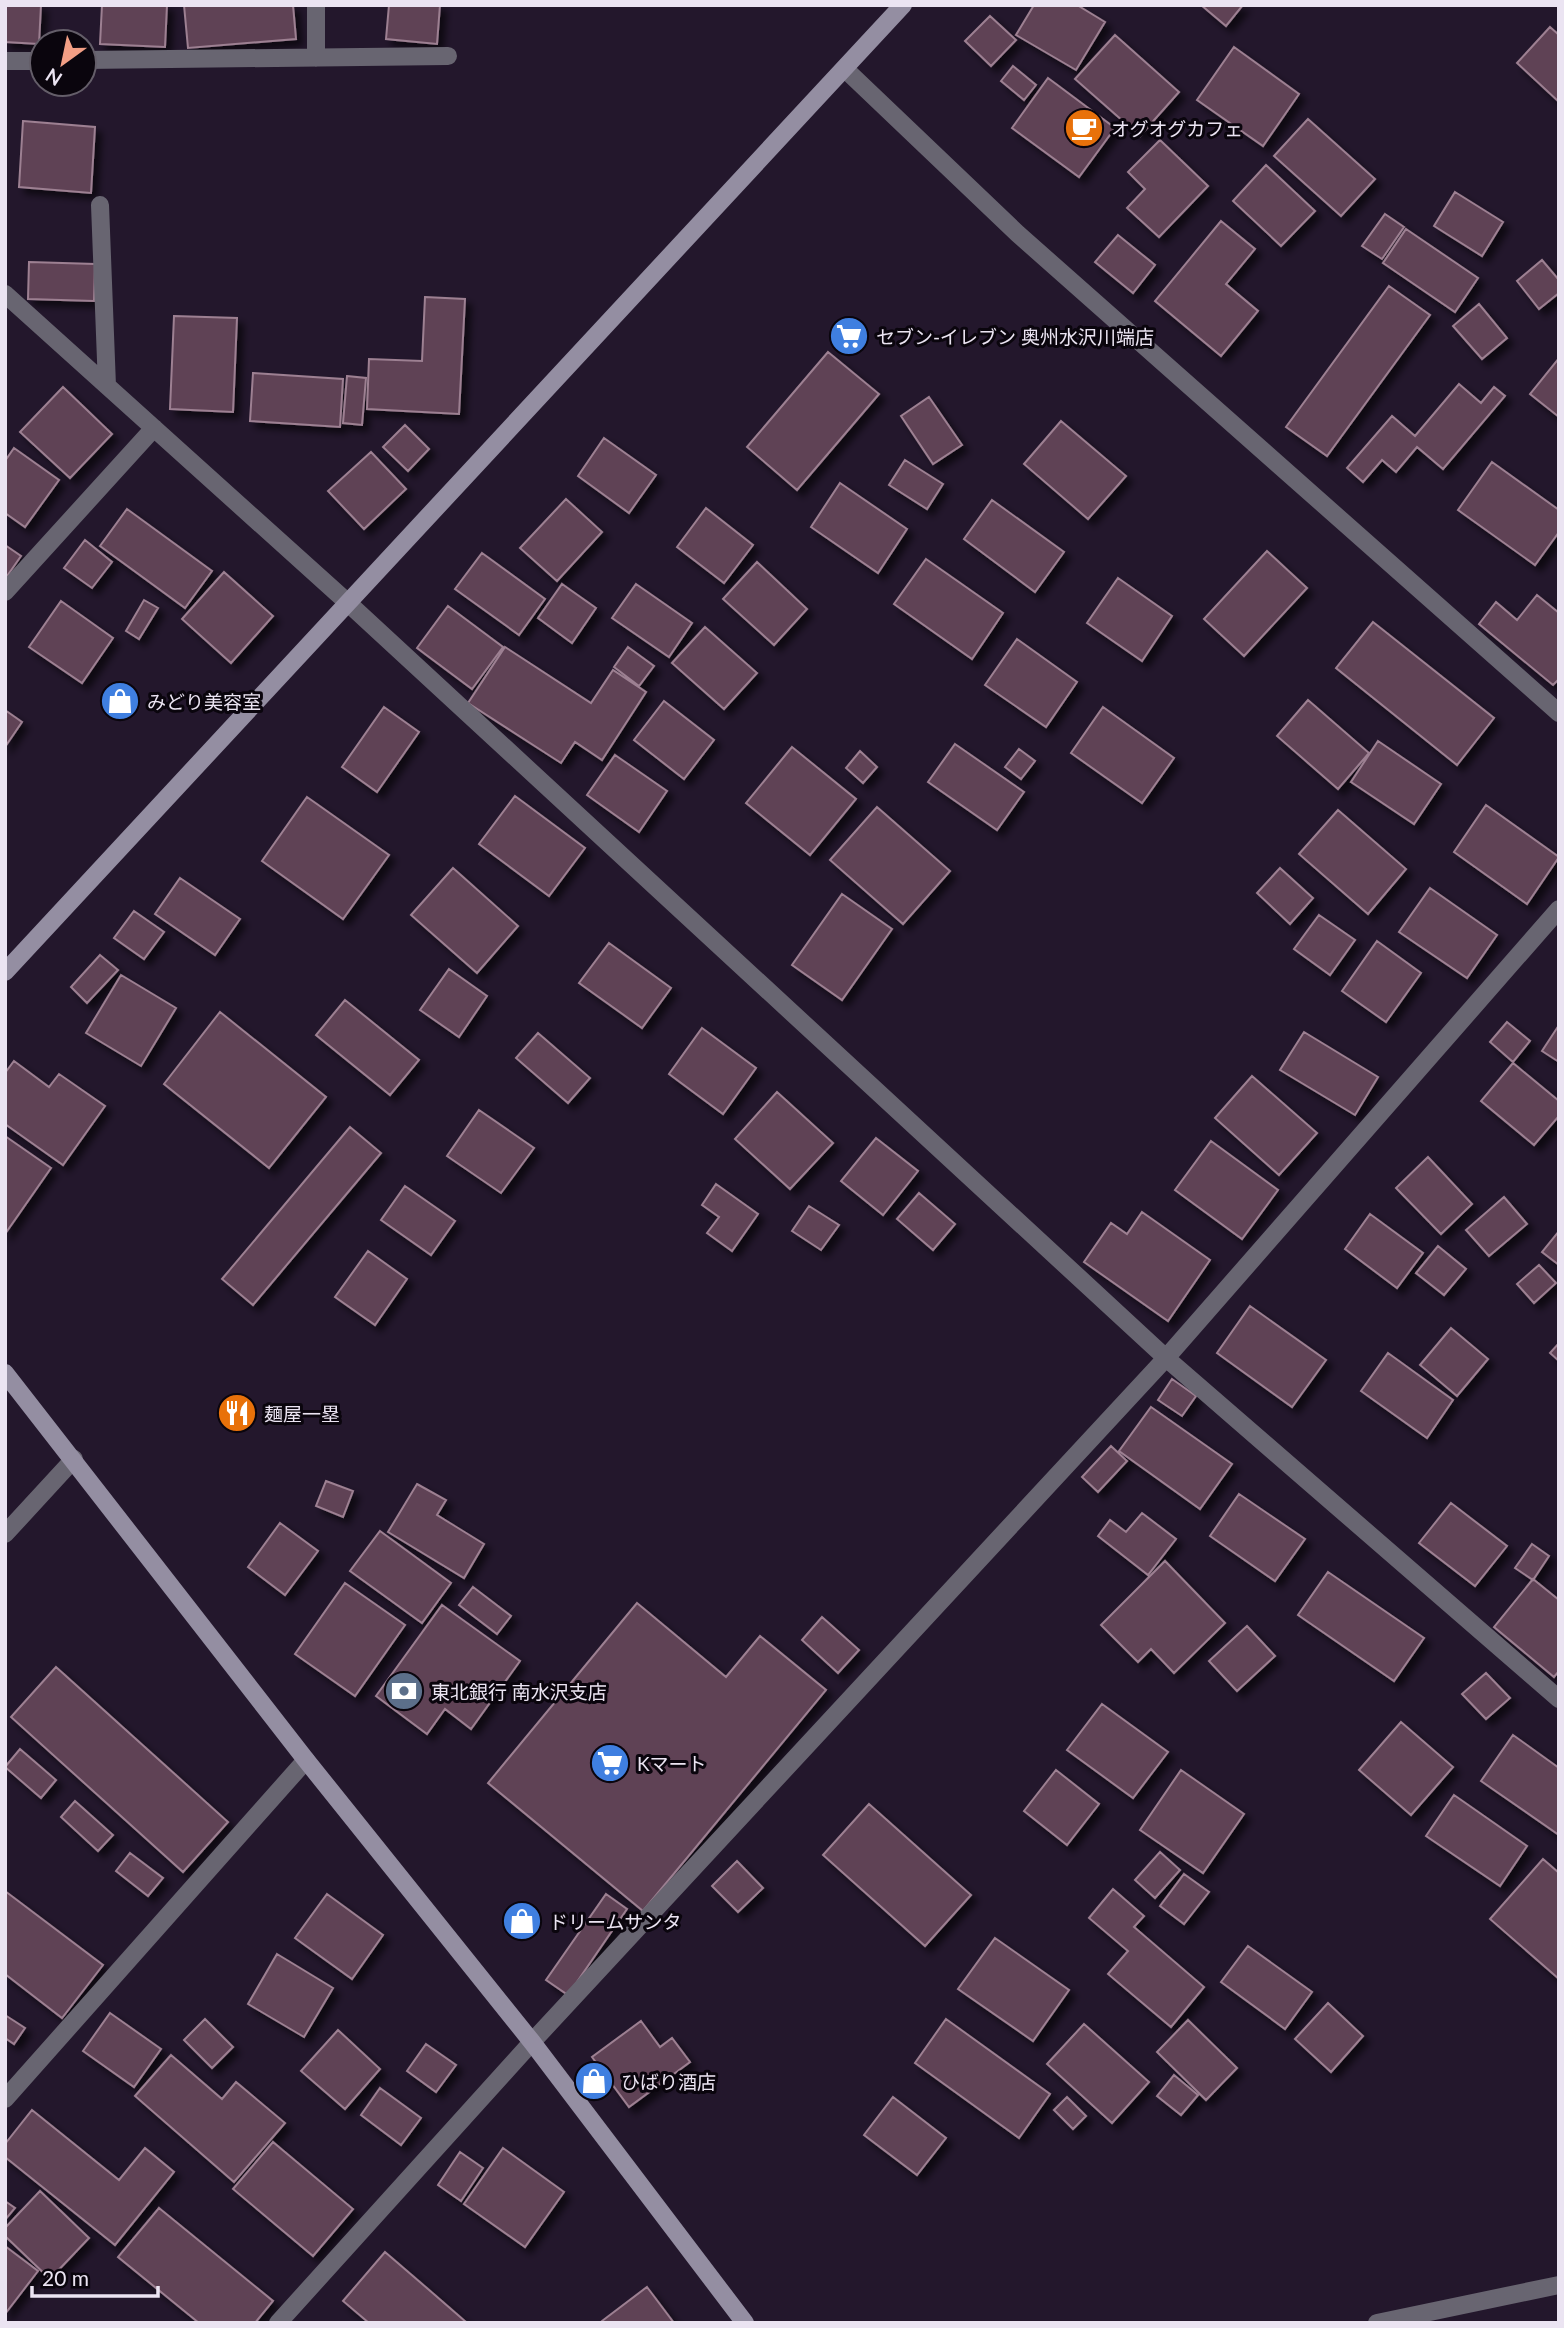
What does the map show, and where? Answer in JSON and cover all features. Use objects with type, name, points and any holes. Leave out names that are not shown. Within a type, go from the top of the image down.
[{"type":"street","points":[[316,5],[317,58]]},
{"type":"street","points":[[5,972],[903,5]]},
{"type":"street","points":[[98,60],[448,56]]},
{"type":"street","points":[[5,61],[28,61]]},
{"type":"street","points":[[845,69],[1018,234],[1559,713]]},
{"type":"street","points":[[100,205],[107,386]]},
{"type":"street","points":[[5,294],[347,602],[1166,1358],[1559,1699]]},
{"type":"street","points":[[5,592],[154,428]]},
{"type":"street","points":[[278,2323],[532,2042],[1166,1358],[1559,909]]},
{"type":"street","points":[[5,1373],[306,1760],[532,2042],[745,2323]]},
{"type":"street","points":[[5,1534],[74,1460]]},
{"type":"street","points":[[5,2099],[306,1760]]},
{"type":"street","points":[[1377,2323],[1559,2285]]},
{"type":"building","points":[[5,5],[41,5],[40,28],[28,28],[28,43],[5,42]]},
{"type":"building","points":[[102,5],[167,5],[165,47],[100,44]]},
{"type":"building","points":[[184,5],[293,5],[296,39],[188,48]]},
{"type":"building","points":[[389,5],[440,5],[437,44],[386,39]]},
{"type":"building","points":[[1034,5],[1077,5],[1105,22],[1076,70],[1016,35]]},
{"type":"building","points":[[1201,5],[1243,5],[1226,26]]},
{"type":"building","points":[[990,16],[1016,40],[991,66],[965,41]]},
{"type":"building","points":[[1550,27],[1559,35],[1559,102],[1517,63]]},
{"type":"building","points":[[1115,35],[1179,92],[1140,136],[1075,79]]},
{"type":"building","points":[[1234,47],[1299,94],[1263,146],[1197,100]]},
{"type":"building","points":[[1013,66],[1036,85],[1024,100],[1001,81]]},
{"type":"building","points":[[1048,78],[1115,128],[1079,177],[1012,128]]},
{"type":"building","points":[[1308,119],[1375,179],[1341,216],[1274,156]]},
{"type":"building","points":[[23,121],[95,127],[91,193],[19,187]]},
{"type":"building","points":[[1160,140],[1208,186],[1159,237],[1127,208],[1145,189],[1128,172]]},
{"type":"building","points":[[1266,165],[1315,211],[1281,246],[1233,201]]},
{"type":"building","points":[[1455,192],[1503,222],[1482,256],[1434,226]]},
{"type":"building","points":[[1385,214],[1404,227],[1382,259],[1362,246]]},
{"type":"building","points":[[1221,221],[1255,249],[1226,284],[1258,311],[1221,356],[1155,301]]},
{"type":"building","points":[[1406,229],[1478,278],[1455,312],[1383,263]]},
{"type":"building","points":[[1118,235],[1155,265],[1133,293],[1095,262]]},
{"type":"building","points":[[1542,260],[1559,280],[1559,293],[1539,309],[1517,281]]},
{"type":"building","points":[[29,262],[95,264],[94,301],[28,299]]},
{"type":"building","points":[[1389,286],[1430,315],[1327,456],[1286,427]]},
{"type":"building","points":[[425,297],[465,299],[459,414],[367,409],[369,359],[422,361]]},
{"type":"building","points":[[1479,304],[1507,338],[1482,359],[1453,326]]},
{"type":"building","points":[[174,316],[237,318],[233,412],[170,409]]},
{"type":"building","points":[[828,352],[879,394],[797,490],[747,447]]},
{"type":"building","points":[[1559,358],[1559,417],[1530,394]]},
{"type":"building","points":[[253,373],[343,379],[340,427],[250,421]]},
{"type":"building","points":[[347,376],[366,378],[362,425],[343,423]]},
{"type":"building","points":[[1459,384],[1481,403],[1494,387],[1505,396],[1443,469],[1417,447],[1396,472],[1382,460],[1363,482],[1347,468],[1392,416],[1415,436]]},
{"type":"building","points":[[63,387],[112,434],[70,478],[20,432]]},
{"type":"building","points":[[929,397],[962,445],[933,464],[901,416]]},
{"type":"building","points":[[1061,421],[1126,476],[1088,519],[1024,464]]},
{"type":"building","points":[[405,425],[429,449],[408,471],[383,447]]},
{"type":"building","points":[[604,438],[656,475],[629,513],[578,476]]},
{"type":"building","points":[[14,448],[59,480],[25,527],[5,513],[5,461]]},
{"type":"building","points":[[371,452],[406,489],[364,529],[328,491]]},
{"type":"building","points":[[905,460],[943,484],[927,509],[889,485]]},
{"type":"building","points":[[1492,462],[1559,510],[1559,532],[1535,565],[1458,510]]},
{"type":"building","points":[[840,483],[907,529],[878,573],[811,527]]},
{"type":"building","points":[[566,499],[602,532],[557,581],[520,548]]},
{"type":"building","points":[[992,500],[1064,552],[1035,592],[964,539]]},
{"type":"building","points":[[706,508],[753,545],[724,583],[677,547]]},
{"type":"building","points":[[127,509],[212,571],[185,608],[100,546]]},
{"type":"building","points":[[85,540],[112,562],[92,588],[64,568]]},
{"type":"building","points":[[5,545],[21,556],[5,579]]},
{"type":"building","points":[[1267,551],[1307,588],[1244,656],[1204,619]]},
{"type":"building","points":[[482,553],[545,599],[519,635],[455,589]]},
{"type":"building","points":[[926,559],[1003,613],[972,659],[894,604]]},
{"type":"building","points":[[757,562],[807,609],[774,645],[723,599]]},
{"type":"building","points":[[224,572],[273,616],[231,663],[182,619]]},
{"type":"building","points":[[1118,578],[1172,616],[1142,661],[1087,623]]},
{"type":"building","points":[[562,584],[596,608],[572,643],[538,618]]},
{"type":"building","points":[[636,584],[692,623],[669,657],[612,618]]},
{"type":"building","points":[[1537,595],[1559,613],[1559,679],[1553,685],[1479,624],[1496,602],[1517,620]]},
{"type":"building","points":[[144,600],[158,608],[139,639],[126,631]]},
{"type":"building","points":[[61,601],[113,638],[82,683],[29,647]]},
{"type":"building","points":[[448,606],[503,647],[472,689],[417,648]]},
{"type":"building","points":[[1373,622],[1494,718],[1457,765],[1336,668]]},
{"type":"building","points":[[705,627],[757,673],[724,709],[672,663]]},
{"type":"building","points":[[1017,639],[1077,682],[1046,727],[985,685]]},
{"type":"building","points":[[505,647],[591,703],[613,670],[646,692],[602,760],[575,742],[561,763],[468,703]]},
{"type":"building","points":[[628,647],[654,666],[639,686],[614,667]]},
{"type":"building","points":[[1308,700],[1369,753],[1338,789],[1277,736]]},
{"type":"building","points":[[664,701],[714,740],[684,779],[634,740]]},
{"type":"building","points":[[384,707],[419,732],[377,792],[342,767]]},
{"type":"building","points":[[1103,707],[1174,758],[1142,803],[1071,753]]},
{"type":"building","points":[[5,710],[22,722],[5,747]]},
{"type":"building","points":[[1378,741],[1441,784],[1414,824],[1351,782]]},
{"type":"building","points":[[955,744],[1024,792],[997,830],[928,782]]},
{"type":"building","points":[[792,747],[856,799],[810,855],[746,803]]},
{"type":"building","points":[[1019,749],[1035,761],[1021,779],[1005,767]]},
{"type":"building","points":[[860,751],[877,767],[863,783],[846,768]]},
{"type":"building","points":[[615,755],[667,791],[639,832],[587,795]]},
{"type":"building","points":[[515,796],[585,848],[549,896],[479,844]]},
{"type":"building","points":[[307,797],[389,855],[343,919],[262,861]]},
{"type":"building","points":[[1486,805],[1559,857],[1527,904],[1454,852]]},
{"type":"building","points":[[877,807],[950,871],[903,924],[830,860]]},
{"type":"building","points":[[1338,810],[1406,869],[1368,914],[1299,854]]},
{"type":"building","points":[[453,868],[518,926],[477,973],[411,915]]},
{"type":"building","points":[[1280,868],[1313,898],[1290,924],[1257,893]]},
{"type":"building","points":[[180,878],[240,919],[215,955],[155,914]]},
{"type":"building","points":[[1430,888],[1497,935],[1467,978],[1399,932]]},
{"type":"building","points":[[842,894],[892,929],[842,1000],[792,965]]},
{"type":"building","points":[[134,911],[164,932],[144,959],[114,938]]},
{"type":"building","points":[[1319,915],[1355,940],[1330,975],[1294,949]]},
{"type":"building","points":[[1377,941],[1421,973],[1386,1022],[1342,991]]},
{"type":"building","points":[[609,943],[671,988],[642,1028],[579,983]]},
{"type":"building","points":[[100,955],[118,970],[87,1003],[71,987]]},
{"type":"building","points":[[449,969],[487,996],[459,1037],[420,1010]]},
{"type":"building","points":[[121,975],[176,1008],[141,1066],[86,1033]]},
{"type":"building","points":[[345,1000],[419,1060],[390,1095],[316,1035]]},
{"type":"building","points":[[220,1012],[326,1097],[269,1168],[164,1084]]},
{"type":"building","points":[[1507,1022],[1530,1041],[1513,1062],[1490,1042]]},
{"type":"building","points":[[1559,1025],[1559,1062],[1542,1051]]},
{"type":"building","points":[[702,1028],[756,1068],[723,1114],[669,1074]]},
{"type":"building","points":[[1304,1032],[1378,1077],[1355,1115],[1280,1070]]},
{"type":"building","points":[[538,1033],[590,1078],[568,1103],[516,1058]]},
{"type":"building","points":[[14,1061],[49,1087],[59,1074],[105,1106],[63,1165],[5,1124],[5,1073]]},
{"type":"building","points":[[1513,1063],[1559,1101],[1559,1116],[1534,1145],[1481,1101]]},
{"type":"building","points":[[1252,1076],[1317,1133],[1279,1175],[1215,1118]]},
{"type":"building","points":[[777,1092],[833,1143],[790,1189],[735,1139]]},
{"type":"building","points":[[479,1110],[534,1148],[501,1193],[447,1156]]},
{"type":"building","points":[[350,1127],[381,1153],[253,1305],[222,1279]]},
{"type":"building","points":[[5,1136],[51,1168],[5,1234]]},
{"type":"building","points":[[876,1138],[918,1171],[883,1215],[841,1181]]},
{"type":"building","points":[[1211,1141],[1278,1190],[1242,1239],[1175,1190]]},
{"type":"building","points":[[1428,1157],[1472,1204],[1441,1234],[1396,1188]]},
{"type":"building","points":[[716,1184],[758,1214],[732,1251],[707,1233],[719,1217],[702,1205]]},
{"type":"building","points":[[405,1186],[455,1221],[431,1255],[381,1220]]},
{"type":"building","points":[[919,1193],[955,1224],[933,1250],[897,1219]]},
{"type":"building","points":[[1504,1197],[1527,1224],[1489,1256],[1466,1230]]},
{"type":"building","points":[[809,1206],[839,1225],[821,1250],[792,1231]]},
{"type":"building","points":[[1142,1212],[1210,1260],[1168,1321],[1084,1262],[1111,1223],[1127,1234]]},
{"type":"building","points":[[1370,1214],[1423,1253],[1397,1288],[1345,1249]]},
{"type":"building","points":[[1559,1231],[1559,1265],[1542,1252]]},
{"type":"building","points":[[1438,1246],[1466,1269],[1444,1295],[1416,1273]]},
{"type":"building","points":[[368,1251],[407,1279],[375,1325],[335,1297]]},
{"type":"building","points":[[1539,1265],[1556,1283],[1534,1303],[1517,1284]]},
{"type":"building","points":[[1250,1306],[1326,1360],[1292,1407],[1217,1353]]},
{"type":"building","points":[[1451,1328],[1488,1359],[1457,1396],[1420,1365]]},
{"type":"building","points":[[1559,1343],[1559,1361],[1550,1353]]},
{"type":"building","points":[[1388,1353],[1453,1400],[1427,1438],[1361,1391]]},
{"type":"building","points":[[1172,1379],[1196,1396],[1182,1416],[1158,1400]]},
{"type":"building","points":[[1151,1407],[1232,1464],[1200,1509],[1119,1451]]},
{"type":"building","points":[[1111,1446],[1127,1461],[1098,1492],[1082,1477]]},
{"type":"building","points":[[326,1481],[353,1491],[343,1517],[316,1506]]},
{"type":"building","points":[[417,1484],[446,1500],[437,1515],[484,1544],[464,1578],[388,1532]]},
{"type":"building","points":[[1239,1494],[1305,1539],[1275,1581],[1210,1536]]},
{"type":"building","points":[[1451,1503],[1507,1546],[1475,1586],[1419,1543]]},
{"type":"building","points":[[1142,1513],[1176,1539],[1148,1575],[1098,1536],[1110,1520],[1126,1532]]},
{"type":"building","points":[[280,1523],[318,1551],[285,1595],[248,1567]]},
{"type":"building","points":[[380,1531],[451,1583],[422,1623],[350,1571]]},
{"type":"building","points":[[1532,1544],[1549,1556],[1533,1580],[1515,1568]]},
{"type":"building","points":[[1165,1561],[1225,1623],[1174,1673],[1151,1649],[1138,1662],[1101,1625]]},
{"type":"building","points":[[1328,1572],[1424,1638],[1394,1681],[1298,1615]]},
{"type":"building","points":[[1533,1579],[1559,1600],[1559,1671],[1554,1677],[1494,1627]]},
{"type":"building","points":[[345,1583],[405,1625],[355,1696],[295,1654]]},
{"type":"building","points":[[473,1587],[511,1616],[497,1634],[459,1605]]},
{"type":"building","points":[[637,1603],[726,1677],[760,1636],[826,1690],[643,1911],[488,1783]]},
{"type":"building","points":[[442,1605],[520,1661],[471,1729],[445,1709],[427,1734],[376,1696]]},
{"type":"building","points":[[822,1617],[859,1650],[838,1673],[802,1640]]},
{"type":"building","points":[[1247,1626],[1275,1656],[1237,1691],[1209,1661]]},
{"type":"building","points":[[56,1667],[228,1822],[183,1872],[11,1717]]},
{"type":"building","points":[[1486,1673],[1510,1698],[1486,1719],[1462,1694]]},
{"type":"building","points":[[1102,1704],[1168,1752],[1133,1798],[1067,1750]]},
{"type":"building","points":[[1401,1722],[1453,1767],[1411,1815],[1359,1770]]},
{"type":"building","points":[[1513,1735],[1559,1768],[1559,1835],[1481,1781]]},
{"type":"building","points":[[20,1749],[56,1780],[41,1798],[5,1767]]},
{"type":"building","points":[[1056,1770],[1099,1804],[1067,1845],[1024,1811]]},
{"type":"building","points":[[1181,1770],[1244,1814],[1203,1873],[1140,1830]]},
{"type":"building","points":[[1454,1795],[1527,1846],[1500,1886],[1426,1836]]},
{"type":"building","points":[[75,1801],[113,1835],[98,1851],[61,1817]]},
{"type":"building","points":[[869,1804],[971,1895],[925,1946],[823,1855]]},
{"type":"building","points":[[1160,1852],[1180,1870],[1155,1898],[1135,1880]]},
{"type":"building","points":[[130,1853],[163,1878],[148,1896],[116,1871]]},
{"type":"building","points":[[1543,1859],[1559,1873],[1559,1979],[1490,1919]]},
{"type":"building","points":[[737,1861],[763,1888],[738,1912],[712,1886]]},
{"type":"building","points":[[1184,1874],[1209,1892],[1184,1924],[1160,1906]]},
{"type":"building","points":[[1113,1889],[1144,1916],[1134,1927],[1204,1987],[1171,2027],[1108,1974],[1128,1951],[1089,1918]]},
{"type":"building","points":[[5,1891],[103,1965],[62,2018],[5,1974]]},
{"type":"building","points":[[327,1894],[383,1935],[352,1979],[295,1938]]},
{"type":"building","points":[[606,1894],[627,1909],[568,1995],[546,1980]]},
{"type":"building","points":[[995,1938],[1069,1990],[1033,2041],[958,1989]]},
{"type":"building","points":[[1248,1946],[1312,1992],[1285,2029],[1221,1982]]},
{"type":"building","points":[[277,1954],[333,1988],[304,2037],[248,2004]]},
{"type":"building","points":[[1328,2003],[1363,2036],[1331,2072],[1295,2039]]},
{"type":"building","points":[[110,2013],[161,2049],[134,2087],[83,2051]]},
{"type":"building","points":[[5,2015],[25,2028],[14,2044],[5,2038]]},
{"type":"building","points":[[205,2019],[233,2047],[212,2068],[184,2040]]},
{"type":"building","points":[[946,2019],[1050,2094],[1019,2138],[915,2063]]},
{"type":"building","points":[[1188,2020],[1237,2068],[1206,2100],[1157,2052]]},
{"type":"building","points":[[641,2021],[660,2047],[672,2038],[690,2062],[629,2107],[592,2057]]},
{"type":"building","points":[[1084,2024],[1149,2082],[1112,2123],[1047,2064]]},
{"type":"building","points":[[338,2030],[380,2069],[345,2109],[301,2071]]},
{"type":"building","points":[[426,2044],[456,2065],[436,2092],[407,2071]]},
{"type":"building","points":[[171,2055],[222,2099],[236,2082],[285,2123],[234,2182],[135,2096]]},
{"type":"building","points":[[1174,2075],[1198,2095],[1181,2115],[1157,2096]]},
{"type":"building","points":[[380,2088],[421,2118],[401,2145],[361,2115]]},
{"type":"building","points":[[893,2097],[946,2138],[917,2175],[864,2135]]},
{"type":"building","points":[[1067,2097],[1086,2116],[1073,2129],[1054,2110]]},
{"type":"building","points":[[32,2110],[119,2180],[145,2148],[174,2172],[115,2245],[5,2157],[5,2144]]},
{"type":"building","points":[[273,2142],[353,2209],[313,2256],[233,2189]]},
{"type":"building","points":[[503,2148],[564,2192],[525,2247],[464,2204]]},
{"type":"building","points":[[460,2152],[483,2168],[461,2201],[438,2185]]},
{"type":"building","points":[[40,2191],[89,2238],[50,2279],[5,2236],[5,2228]]},
{"type":"building","points":[[5,2201],[15,2208],[5,2220]]},
{"type":"building","points":[[159,2208],[273,2301],[255,2323],[199,2323],[118,2257]]},
{"type":"building","points":[[5,2246],[38,2271],[5,2314]]},
{"type":"building","points":[[385,2252],[466,2322],[369,2323],[343,2301]]},
{"type":"building","points":[[647,2287],[674,2323],[603,2323],[602,2321]]},
{"type":"place","name":"オグオグカフェ","points":[[1084,128]]},
{"type":"place","name":"セブン-イレブン 奥州水沢川端店","points":[[849,336]]},
{"type":"place","name":"みどり美容室","points":[[120,701]]},
{"type":"place","name":"麺屋一塁","points":[[237,1413]]},
{"type":"place","name":"東北銀行 南水沢支店","points":[[404,1691]]},
{"type":"place","name":"Kマート","points":[[610,1763]]},
{"type":"place","name":"ドリームサンタ","points":[[522,1921]]},
{"type":"place","name":"ひばり酒店","points":[[594,2081]]}]
